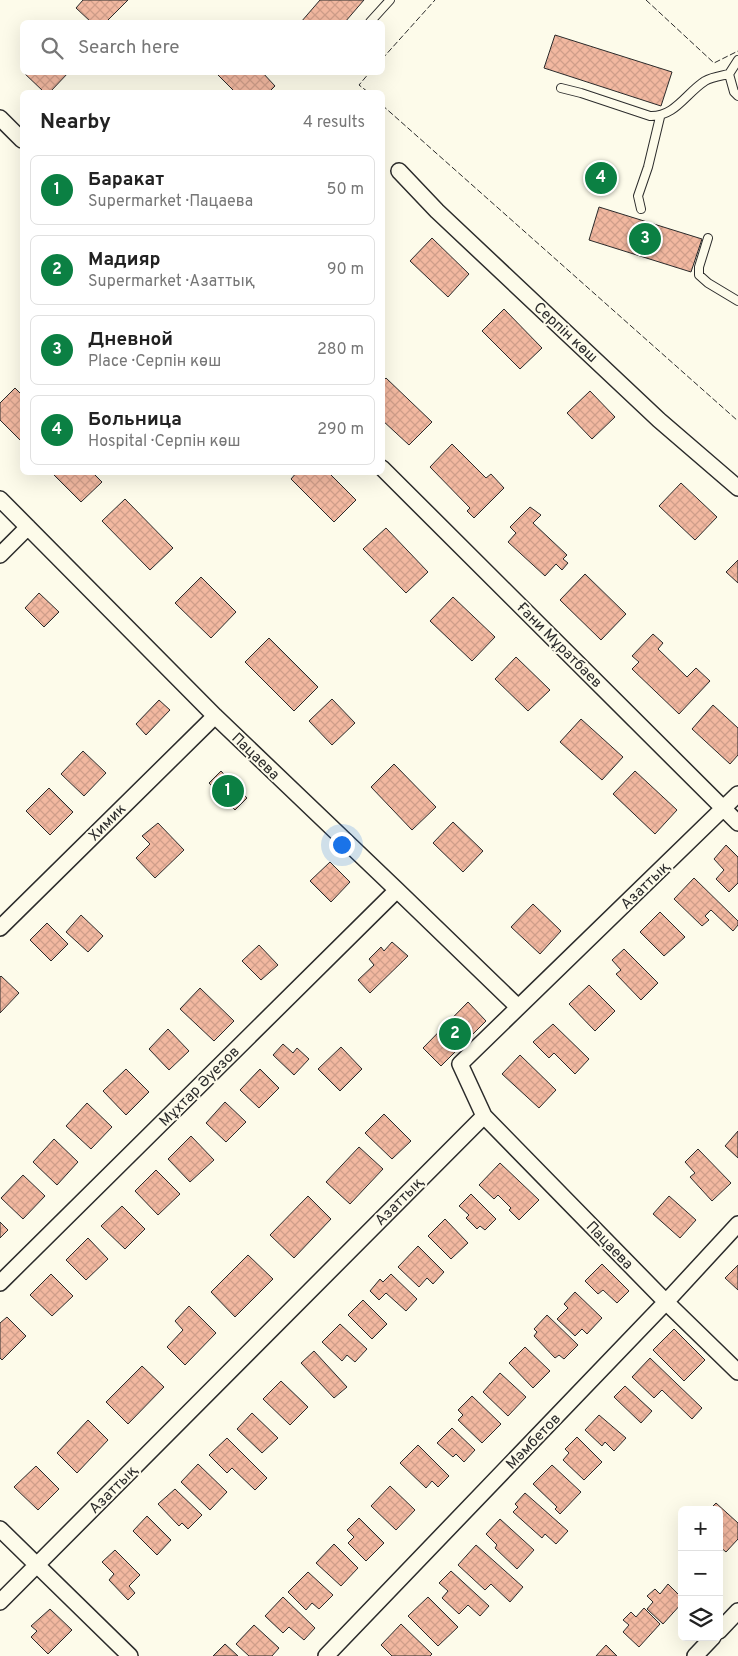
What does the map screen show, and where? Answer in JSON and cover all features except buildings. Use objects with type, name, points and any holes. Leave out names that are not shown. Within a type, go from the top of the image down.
[{"type":"street","points":[[0,118],[20,138]]},
{"type":"street","name":"Серпін көш","points":[[399,172],[437,211],[652,413],[738,488]]},
{"type":"street","name":"Ғани Мұратбаев","points":[[385,471],[738,823]]},
{"type":"street","name":"Пацаева","points":[[0,499],[215,716],[518,1008]]},
{"type":"street","points":[[0,555],[28,527]]},
{"type":"street","name":"Химик","points":[[0,928],[215,716]]},
{"type":"street","name":"Азаттық","points":[[0,1602],[484,1116],[460,1064],[738,794]]},
{"type":"street","name":"Мұхтар Әуезов","points":[[0,1283],[397,890]]},
{"type":"street","name":"Пацаева","points":[[484,1116],[666,1302],[738,1372]]},
{"type":"street","name":"Мәмбетов","points":[[326,1656],[666,1302],[738,1224]]},
{"type":"street","points":[[0,1529],[130,1656]]},
{"type":"street","points":[[723,1627],[738,1611]]},
{"type":"street","points":[[695,1656],[709,1641]]},
{"type":"lane","points":[[372,20],[390,0]]},
{"type":"lane","points":[[561,88],[650,116],[660,117],[671,112],[707,80],[729,74],[738,60]]},
{"type":"lane","points":[[729,74],[734,92],[738,96]]},
{"type":"lane","points":[[641,209],[638,196],[648,166],[660,117]]},
{"type":"lane","points":[[708,238],[699,267],[699,275],[708,283],[738,301]]},
{"type":"fence","points":[[385,56],[435,0]]},
{"type":"fence","points":[[646,0],[714,63],[738,51]]},
{"type":"fence","points":[[365,90],[359,85],[367,75]]},
{"type":"fence","points":[[385,108],[738,421]]},
{"type":"place","name":"Больница","points":[[601,178]]},
{"type":"place","name":"Дневной","points":[[645,239]]},
{"type":"place","name":"Баракат","points":[[228,791]]},
{"type":"place","name":"Мадияр","points":[[455,1034]]}]
